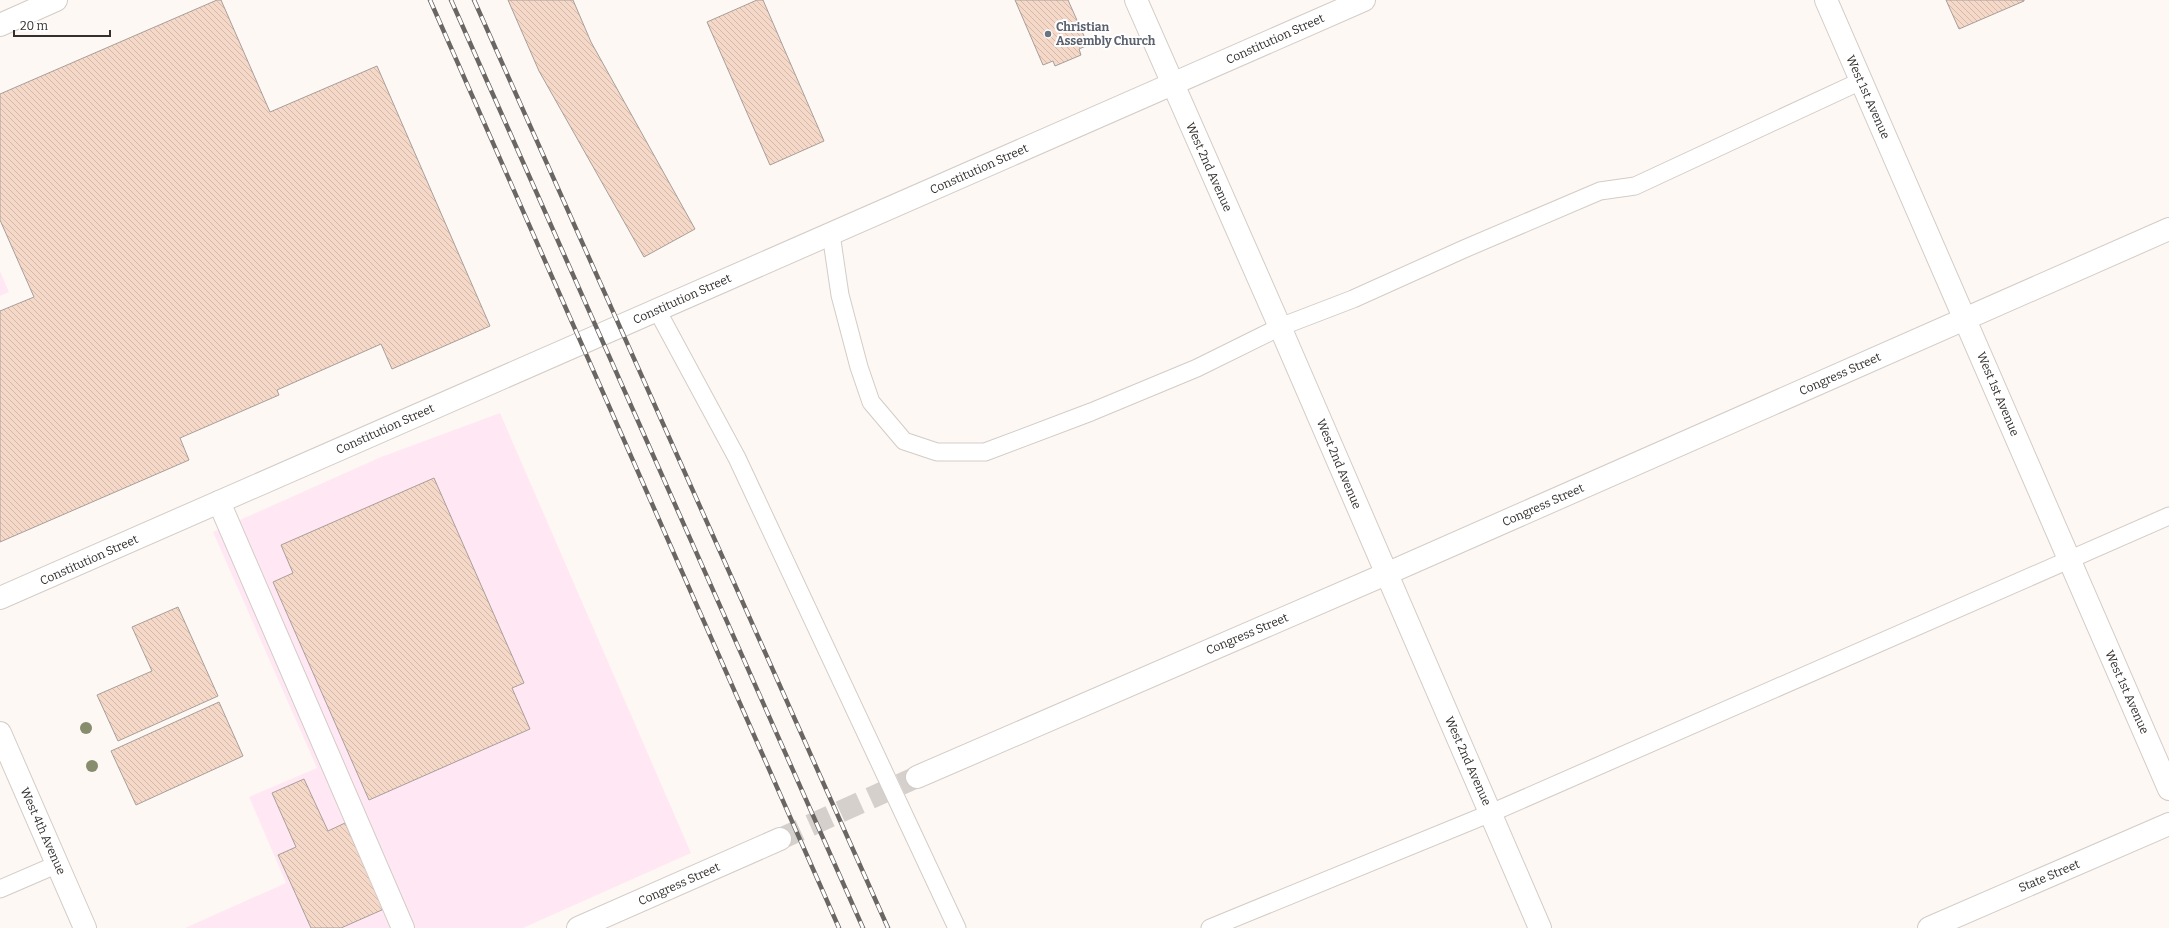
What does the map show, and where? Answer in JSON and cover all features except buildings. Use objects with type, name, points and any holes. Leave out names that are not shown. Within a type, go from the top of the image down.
[{"type":"street","points":[[0,25],[56,0]]},
{"type":"street","name":"West 2nd Avenue","points":[[1136,0],[1280,327],[1540,928]]},
{"type":"street","name":"Constitution Street","points":[[0,598],[1364,0]]},
{"type":"street","name":"West 1st Avenue","points":[[1826,0],[2169,789]]},
{"type":"street","name":"Congress Street","points":[[917,777],[1386,574],[1966,320],[2169,229]]},
{"type":"street","points":[[219,502],[403,928]]},
{"type":"street","name":"West 4th Avenue","points":[[0,733],[85,928]]},
{"type":"street","name":"State Street","points":[[1929,928],[2169,824]]},
{"type":"street","name":"Congress Street","points":[[578,928],[780,839]]},
{"type":"lane","points":[[831,234],[840,295],[859,367],[871,402],[904,441],[937,452],[984,452],[1091,412],[1190,371],[1280,327],[1352,299],[1464,248],[1600,191],[1635,186],[1861,81]]},
{"type":"lane","points":[[657,310],[737,458],[957,928]]},
{"type":"lane","points":[[1210,928],[1491,813],[2169,516]]},
{"type":"lane","points":[[0,889],[58,864]]},
{"type":"shaded area","points":[[0,271],[9,292],[0,296]]},
{"type":"shaded area","points":[[500,413],[691,853],[523,928],[185,928],[286,883],[249,797],[317,768],[213,532],[381,457]]},
{"type":"tunnel","points":[[780,839],[917,777]]},
{"type":"railway","points":[[430,0],[839,928]]},
{"type":"railway","points":[[451,0],[863,928]]},
{"type":"railway","points":[[474,0],[888,928]]},
{"type":"place","name":"Christian Assembly Church","points":[[1048,34]]}]
